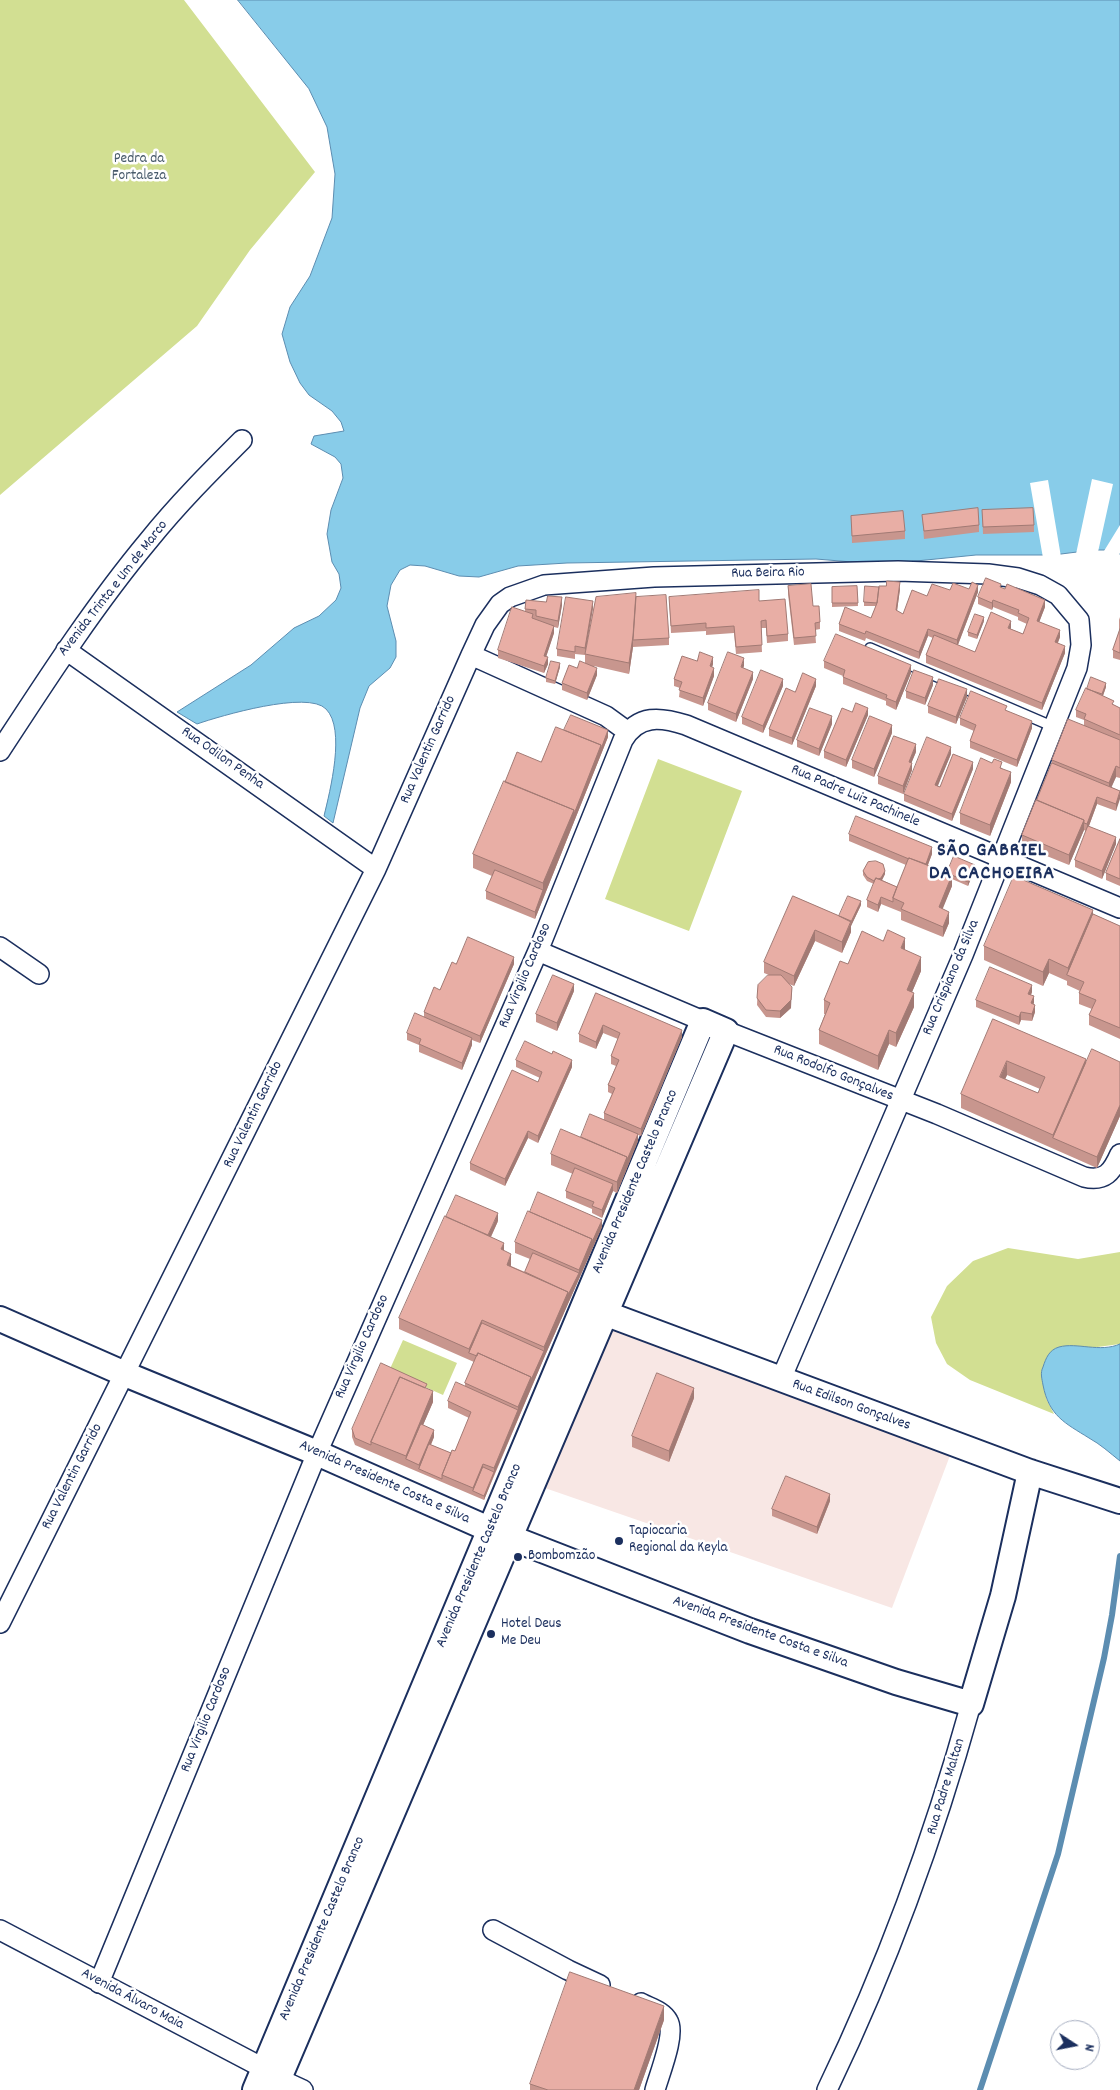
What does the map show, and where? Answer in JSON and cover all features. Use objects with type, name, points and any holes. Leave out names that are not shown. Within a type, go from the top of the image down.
[{"type":"street","name":"Avenida Trinta e Um de Marco","points":[[0,751],[66,650],[149,539],[204,478],[242,440]]},
{"type":"street","name":"Rua Beira Rio","points":[[500,604],[510,597],[544,585],[654,577],[898,571],[988,574],[1018,578],[1040,585]]},
{"type":"street","name":"Rua Crispiano da Silva","points":[[781,1379],[963,955],[1080,657],[1081,630],[1079,620],[1058,595],[1040,585]]},
{"type":"street","name":"Rua Valentin Garrido","points":[[0,1623],[376,870],[471,655],[485,625],[500,604]]},
{"type":"street","name":"Rua Odilon Penha","points":[[66,650],[376,870]]},
{"type":"street","points":[[471,655],[606,716],[628,732]]},
{"type":"street","name":"Rua Padre Luiz Pachinele","points":[[628,732],[632,727],[644,721],[658,719],[686,725],[1120,908]]},
{"type":"street","name":"Rua Virgilio Cardoso","points":[[99,1983],[316,1453],[538,950],[628,732]]},
{"type":"street","points":[[0,947],[39,974]]},
{"type":"street","name":"Rua Rodolfo Gonçalves","points":[[538,950],[726,1031],[900,1100],[1084,1177],[1099,1179],[1104,1176],[1115,1165],[1120,1154]]},
{"type":"street","name":"Avenida Presidente Castelo Branco","points":[[595,1310],[703,1021]]},
{"type":"street","name":"Avenida Presidente Castelo Branco","points":[[268,2082],[595,1310],[726,1031]]},
{"type":"street","name":"Rua Edilson Gonçalves","points":[[595,1310],[1030,1472],[1120,1501]]},
{"type":"street","name":"Avenida Presidente Costa e Silva","points":[[0,1319],[500,1533],[750,1631],[896,1682],[971,1704]]},
{"type":"street","name":"Rua Padre Maltan","points":[[827,2090],[846,2052],[903,1916],[936,1824],[1003,1596],[1030,1472]]},
{"type":"street","name":"Avenida Álvaro Maia","points":[[0,1930],[99,1983],[268,2082],[303,2090]]},
{"type":"street","points":[[493,1930],[568,1970],[661,2013],[669,2023],[668,2046],[655,2090]]},
{"type":"lane","points":[[859,644],[1054,727]]},
{"type":"shaded area","points":[[606,1327],[951,1453],[892,1608],[542,1487]]},
{"type":"green space","name":"Pedra da Fortaleza","points":[[0,0],[184,0],[315,172],[250,250],[197,326],[0,495]]},
{"type":"green space","points":[[658,759],[742,791],[689,931],[605,899]]},
{"type":"green space","points":[[1008,1248],[1078,1259],[1120,1252],[1120,1344],[1090,1348],[1073,1346],[1046,1398],[1054,1414],[970,1380],[947,1364],[936,1343],[931,1317],[947,1286],[973,1261]]},
{"type":"green space","points":[[403,1340],[457,1363],[443,1395],[389,1371]]},
{"type":"water","points":[[238,0],[1120,0],[1120,554],[1107,550],[1093,550],[1053,555],[976,555],[906,562],[852,562],[816,559],[567,563],[518,566],[479,577],[459,576],[425,566],[410,565],[400,570],[391,585],[387,606],[396,641],[396,657],[390,668],[369,686],[360,708],[333,823],[324,816],[333,776],[336,745],[332,718],[326,709],[316,704],[301,702],[283,703],[263,706],[197,724],[177,712],[251,665],[294,628],[319,616],[336,600],[341,588],[339,574],[332,562],[327,534],[331,510],[343,478],[341,464],[335,457],[311,444],[314,436],[344,431],[341,422],[332,411],[309,395],[300,383],[290,362],[282,334],[290,307],[310,276],[332,218],[335,174],[327,127],[309,89]]},
{"type":"water","points":[[1120,1344],[1120,1461],[1059,1418],[1049,1404],[1041,1374],[1048,1355],[1059,1347],[1105,1348]]},
{"type":"pier","points":[[1092,479],[1113,484],[1098,552],[1079,555],[1076,554]]},
{"type":"pier","points":[[1048,480],[1061,557],[1043,558],[1030,483]]},
{"type":"pier","points":[[1120,525],[1120,553],[1118,556],[1104,551]]},
{"type":"building","points":[[978,508],[979,525],[924,531],[922,515]]},
{"type":"building","points":[[1033,508],[1034,525],[983,527],[982,510]]},
{"type":"building","points":[[903,511],[905,531],[852,536],[851,516]]},
{"type":"building","points":[[986,578],[1001,584],[1000,587],[1005,589],[1007,584],[1045,600],[1037,621],[1060,630],[1055,642],[1065,646],[1042,703],[926,655],[934,635],[975,652],[991,612],[1011,621],[1008,628],[1023,634],[1029,618],[1018,613],[1019,610],[993,600],[992,603],[978,597]]},
{"type":"building","points":[[887,581],[900,582],[896,610],[903,614],[912,590],[927,596],[932,584],[950,590],[953,583],[969,589],[972,582],[978,585],[957,640],[928,629],[919,652],[866,631],[865,634],[839,624],[845,607],[871,618],[877,603],[879,586],[886,586]]},
{"type":"building","points":[[811,584],[813,606],[819,606],[820,622],[815,623],[816,636],[794,638],[788,586]]},
{"type":"building","points":[[857,586],[858,603],[832,603],[832,587]]},
{"type":"building","points":[[865,586],[879,587],[877,603],[864,602]]},
{"type":"building","points":[[759,590],[759,601],[785,599],[788,634],[767,636],[766,620],[761,621],[762,645],[736,647],[734,626],[706,628],[706,623],[671,626],[669,597]]},
{"type":"building","points":[[636,593],[629,663],[585,654],[596,597]]},
{"type":"building","points":[[666,595],[669,638],[633,640],[636,597]]},
{"type":"building","points":[[548,596],[562,597],[558,621],[536,616],[536,610],[525,609],[526,600],[546,602]]},
{"type":"building","points":[[566,597],[593,601],[585,648],[575,646],[575,652],[557,649]]},
{"type":"building","points":[[512,607],[533,614],[532,618],[554,626],[544,656],[548,657],[544,666],[498,650]]},
{"type":"building","points":[[975,614],[984,617],[977,635],[968,632]]},
{"type":"building","points":[[1120,629],[1120,653],[1113,650]]},
{"type":"building","points":[[836,634],[911,665],[896,702],[886,698],[887,695],[843,677],[845,670],[824,661]]},
{"type":"building","points":[[700,652],[713,657],[710,666],[714,668],[703,698],[679,690],[682,682],[674,679],[682,656],[697,661]]},
{"type":"building","points":[[728,652],[744,658],[741,667],[753,672],[736,714],[708,703]]},
{"type":"building","points":[[551,661],[560,663],[555,681],[546,678]]},
{"type":"building","points":[[580,661],[597,668],[587,693],[562,683],[569,665],[577,668]]},
{"type":"building","points":[[761,670],[783,679],[763,726],[742,717]]},
{"type":"building","points":[[914,670],[933,677],[925,698],[906,691]]},
{"type":"building","points":[[803,673],[816,679],[792,738],[769,729],[786,688],[795,692]]},
{"type":"building","points":[[1091,677],[1106,683],[1102,694],[1087,689]]},
{"type":"building","points":[[939,679],[967,689],[956,717],[928,706]]},
{"type":"building","points":[[1086,688],[1114,701],[1112,704],[1120,708],[1120,735],[1084,719],[1086,714],[1076,710]]},
{"type":"building","points":[[971,691],[1007,706],[1005,710],[1032,721],[1017,760],[970,741],[976,725],[960,718]]},
{"type":"building","points":[[856,703],[868,708],[846,760],[824,751],[842,708],[852,712]]},
{"type":"building","points":[[810,708],[832,716],[819,749],[797,740]]},
{"type":"building","points":[[571,715],[608,730],[601,749],[601,745],[564,730]]},
{"type":"building","points":[[870,716],[892,725],[874,769],[852,760]]},
{"type":"building","points":[[1068,719],[1120,740],[1120,768],[1116,766],[1109,783],[1052,760]]},
{"type":"building","points":[[556,727],[601,745],[574,814],[574,810],[505,782],[517,752],[541,762]]},
{"type":"building","points":[[894,736],[916,744],[909,762],[912,763],[903,786],[878,776]]},
{"type":"building","points":[[927,737],[951,747],[935,785],[940,787],[953,754],[973,762],[952,814],[904,794]]},
{"type":"building","points":[[981,758],[992,763],[994,759],[1002,762],[1000,768],[1011,772],[990,825],[960,813]]},
{"type":"building","points":[[1052,763],[1120,791],[1116,804],[1097,797],[1087,824],[1084,823],[1084,820],[1037,800]]},
{"type":"building","points":[[504,781],[574,810],[543,883],[473,854]]},
{"type":"building","points":[[1036,800],[1084,820],[1069,855],[1022,835]]},
{"type":"building","points":[[856,816],[932,847],[926,864],[909,859],[849,834]]},
{"type":"building","points":[[1088,826],[1116,837],[1102,871],[1075,860]]},
{"type":"building","points":[[1120,839],[1120,879],[1106,873]]},
{"type":"building","points":[[954,856],[975,865],[968,882],[947,873]]},
{"type":"building","points":[[909,858],[952,875],[939,907],[949,912],[943,927],[901,909],[904,903],[893,898]]},
{"type":"building","points":[[876,861],[883,864],[885,871],[881,878],[876,878],[874,881],[867,877],[863,871],[868,862]]},
{"type":"building","points":[[495,870],[543,890],[535,912],[486,891]]},
{"type":"building","points":[[1014,876],[1093,910],[1068,968],[1049,959],[1043,972],[984,946]]},
{"type":"building","points":[[876,878],[897,887],[893,902],[881,897],[878,905],[867,900]]},
{"type":"building","points":[[793,896],[851,921],[842,942],[815,930],[794,976],[764,962]]},
{"type":"building","points":[[848,896],[861,901],[851,922],[839,916]]},
{"type":"building","points":[[1093,914],[1120,926],[1120,1028],[1089,1015],[1096,1000],[1079,993],[1084,982],[1067,975]]},
{"type":"building","points":[[888,930],[905,938],[901,948],[921,957],[907,990],[914,993],[896,1033],[889,1030],[878,1056],[819,1030],[830,1003],[824,1000],[840,961],[848,964],[862,931],[883,941]]},
{"type":"building","points":[[468,937],[514,957],[480,1036],[424,1012],[434,987],[440,990],[452,962],[456,964]]},
{"type":"building","points":[[990,967],[1032,985],[1028,994],[1034,996],[1031,1003],[1035,1005],[1032,1014],[1021,1012],[1019,1017],[976,1000]]},
{"type":"building","points":[[553,975],[574,984],[557,1023],[536,1014]]},
{"type":"building","points":[[768,975],[781,975],[792,987],[791,1000],[780,1011],[766,1010],[757,998],[758,985]]},
{"type":"building","points":[[596,993],[682,1030],[641,1129],[604,1113],[615,1088],[608,1085],[619,1060],[611,1056],[620,1033],[603,1025],[596,1042],[579,1034]]},
{"type":"building","points":[[415,1013],[472,1038],[462,1063],[419,1044],[421,1039],[407,1033]]},
{"type":"building","points":[[993,1019],[1086,1059],[1053,1135],[961,1094]],"holes":[[[1007,1061],[1045,1077],[1038,1093],[1000,1077]]]},
{"type":"building","points":[[525,1041],[552,1054],[553,1051],[572,1060],[538,1136],[528,1131],[505,1179],[470,1163],[512,1070],[538,1082],[542,1072],[516,1060]]},
{"type":"building","points":[[1092,1049],[1120,1062],[1120,1105],[1097,1157],[1053,1138]]},
{"type":"building","points":[[590,1114],[638,1134],[627,1160],[627,1157],[581,1137]]},
{"type":"building","points":[[561,1129],[627,1157],[617,1182],[551,1154]]},
{"type":"building","points":[[575,1168],[613,1184],[602,1210],[592,1206],[594,1202],[566,1191]]},
{"type":"building","points":[[538,1192],[602,1220],[592,1242],[592,1239],[530,1212]]},
{"type":"building","points":[[456,1195],[498,1213],[488,1235],[446,1217]]},
{"type":"building","points":[[528,1211],[592,1239],[579,1270],[515,1242]]},
{"type":"building","points":[[445,1216],[504,1243],[501,1249],[511,1254],[507,1265],[568,1292],[544,1347],[482,1320],[469,1349],[399,1318]]},
{"type":"building","points":[[533,1253],[579,1273],[568,1295],[568,1292],[525,1272]]},
{"type":"building","points":[[482,1323],[544,1351],[531,1380],[531,1377],[478,1353],[477,1356],[469,1353]]},
{"type":"building","points":[[478,1353],[531,1377],[518,1407],[465,1383]]},
{"type":"building","points":[[381,1363],[427,1384],[425,1388],[400,1377],[371,1445],[355,1438],[352,1429]]},
{"type":"building","points":[[657,1373],[694,1388],[669,1451],[632,1436]]},
{"type":"building","points":[[400,1377],[433,1391],[406,1456],[371,1442]]},
{"type":"building","points":[[456,1382],[518,1410],[494,1468],[483,1464],[473,1488],[442,1475],[452,1450],[455,1451],[471,1412],[448,1401]]},
{"type":"building","points":[[421,1424],[434,1430],[419,1465],[406,1459]]},
{"type":"building","points":[[429,1444],[451,1453],[442,1479],[419,1469]]},
{"type":"building","points":[[483,1467],[494,1472],[484,1496],[473,1491]]},
{"type":"building","points":[[786,1476],[830,1494],[817,1527],[772,1509]]},
{"type":"building","points":[[570,1972],[664,2006],[634,2090],[548,2090],[530,2084]]},
{"type":"waterway","points":[[980,2090],[1058,1854],[1104,1658],[1120,1556]]},
{"type":"place","name":"Tapiocaria Regional da Keyla","points":[[619,1541]]},
{"type":"place","name":"Bombomzão","points":[[518,1557]]},
{"type":"place","name":"Hotel Deus Me Deu","points":[[491,1634]]},
{"type":"district","name":"SÃO GABRIEL DA CACHOEIRA","points":[[992,864]]}]
